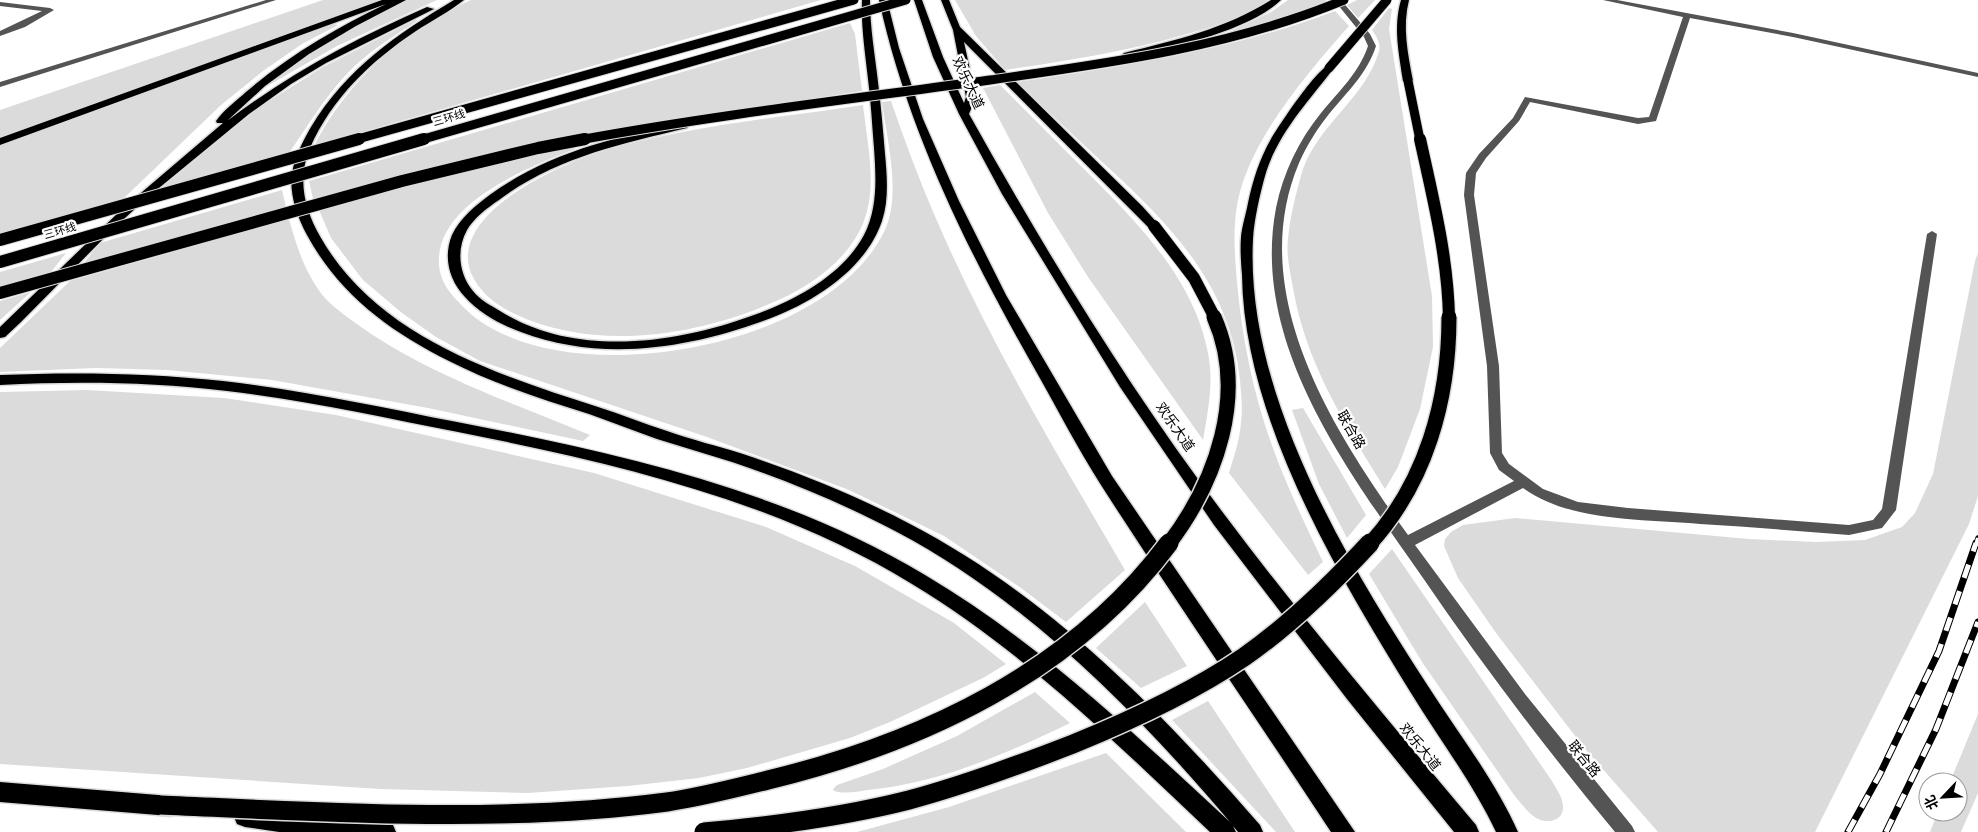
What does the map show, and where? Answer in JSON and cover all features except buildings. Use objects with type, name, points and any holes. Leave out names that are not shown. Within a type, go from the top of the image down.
[{"type":"highway","points":[[0,142],[390,0]]},
{"type":"highway","points":[[180,165],[238,104],[279,70],[346,27],[402,0]]},
{"type":"highway","points":[[0,334],[24,313],[125,212],[180,165],[261,101],[290,81],[352,45],[452,0]]},
{"type":"highway","points":[[460,0],[396,39],[359,70],[328,107],[307,143],[300,162],[296,184],[300,204],[320,247],[347,284],[384,314],[433,347],[521,388],[670,438],[740,459],[856,504],[924,538],[973,568],[1037,616],[1098,670],[1188,757],[1252,832]]},
{"type":"highway","name":"三环线","points":[[0,240],[854,0]]},
{"type":"highway","points":[[724,118],[649,133],[593,148],[524,177],[492,199],[466,222],[458,235],[454,248],[456,273],[462,287],[471,298],[491,314],[532,333],[582,343],[627,345],[679,341],[736,327],[782,309],[801,299],[840,272],[870,235],[876,220],[881,182],[878,134],[865,28],[866,0]]},
{"type":"highway","points":[[883,0],[894,48],[918,119],[953,200],[999,294],[1106,480],[1344,832]]},
{"type":"highway","name":"三环线","points":[[0,262],[906,0]]},
{"type":"highway","name":"欢乐大道","points":[[918,0],[938,57],[964,114],[1008,194],[1127,387],[1220,521],[1354,693],[1468,832]]},
{"type":"highway","points":[[945,0],[956,28],[971,97],[964,114]]},
{"type":"highway","points":[[1022,76],[1138,53],[1181,42],[1238,22],[1277,0]]},
{"type":"highway","points":[[0,293],[464,165],[594,137],[657,126],[1129,60],[1206,44],[1289,21],[1344,0]]},
{"type":"highway","points":[[1387,0],[1281,129],[1260,175],[1253,200],[1246,245],[1248,301],[1270,399],[1289,448],[1324,524],[1417,687],[1496,808],[1507,832]]},
{"type":"highway","points":[[704,832],[818,818],[888,805],[1003,770],[1130,720],[1198,684],[1244,656],[1281,628],[1386,526],[1403,502],[1431,442],[1446,377],[1450,329],[1443,256],[1413,108],[1402,42],[1401,14],[1405,0]]},
{"type":"highway","points":[[0,792],[160,805],[365,812],[542,812],[666,802],[716,793],[832,764],[946,720],[988,699],[1042,664],[1090,626],[1167,547],[1196,502],[1220,443],[1227,414],[1227,363],[1221,334],[1211,310],[1182,260],[1154,226],[956,28]]},
{"type":"highway","points":[[0,380],[131,378],[260,390],[546,444],[639,467],[776,510],[855,544],[916,577],[959,604],[1014,643],[1074,693],[1225,832]]},
{"type":"highway","points":[[160,805],[316,826],[385,832]]},
{"type":"street","points":[[0,85],[273,0]]},
{"type":"street","name":"联合路","points":[[1337,0],[1367,36],[1372,46],[1360,70],[1300,151],[1288,178],[1278,226],[1277,248],[1279,278],[1289,329],[1310,386],[1358,472],[1475,642],[1562,757],[1626,832]]},
{"type":"street","points":[[1606,0],[1793,34],[1978,75]]},
{"type":"street","points":[[0,4],[50,10],[0,34]]},
{"type":"street","points":[[1687,15],[1653,119],[1638,121],[1528,99],[1516,119],[1482,156],[1471,173],[1468,195],[1493,366],[1496,453],[1504,467],[1538,492],[1554,500],[1601,510],[1849,530],[1877,524],[1889,510],[1932,234]]},
{"type":"street","points":[[1406,543],[1523,482]]},
{"type":"shaded area","points":[[323,0],[380,0],[0,138],[0,110]]},
{"type":"shaded area","points":[[408,0],[437,0],[337,46],[262,89],[313,50]]},
{"type":"shaded area","points":[[471,0],[821,0],[314,146],[343,100],[360,79],[380,60],[423,26]]},
{"type":"shaded area","points":[[955,0],[1268,0],[1248,12],[1227,21],[1161,41],[1095,56],[1005,70],[976,36]]},
{"type":"shaded area","points":[[1288,0],[1326,0],[1327,2],[1280,20],[1227,33],[1271,12]]},
{"type":"shaded area","points":[[1357,0],[1375,0],[1358,18],[1347,5]]},
{"type":"shaded area","points":[[1389,8],[1392,9],[1389,29],[1432,296],[1433,347],[1420,409],[1398,467],[1385,489],[1342,417],[1317,368],[1299,316],[1288,257],[1288,245],[1295,197],[1309,155],[1330,125],[1353,98],[1373,68],[1379,51],[1379,45],[1372,30]]},
{"type":"shaded area","points":[[1335,11],[1349,26],[1303,80],[1261,142],[1242,185],[1235,220],[1235,258],[1239,303],[1246,347],[1260,410],[1279,465],[1323,562],[1308,575],[1229,473],[1242,417],[1240,380],[1234,345],[1223,313],[1209,284],[1192,257],[1172,231],[1125,183],[1017,82],[1098,70],[1178,55],[1257,36]]},
{"type":"shaded area","points":[[418,20],[379,46],[352,69],[329,95],[289,153],[160,189],[258,108],[323,67]]},
{"type":"shaded area","points":[[850,23],[855,34],[862,91],[634,126],[495,153],[313,199],[309,181]]},
{"type":"shaded area","points":[[332,24],[338,25],[302,44],[263,71],[221,105],[122,200],[0,234],[0,145]]},
{"type":"shaded area","points":[[1000,85],[1123,208],[1160,252],[1176,275],[1190,300],[1201,326],[1210,364],[1210,386],[1203,440],[1088,277],[1048,213],[983,88]]},
{"type":"shaded area","points":[[891,101],[928,200],[977,306],[1024,395],[1125,570],[1066,622],[1021,588],[944,536],[849,490],[707,437],[480,361],[436,337],[402,313],[363,280],[331,238],[319,210],[451,174],[574,146],[575,149],[536,165],[492,188],[455,219],[444,237],[439,257],[440,273],[449,292],[481,322],[503,334],[547,349],[599,355],[655,353],[712,343],[767,326],[816,302],[856,270],[884,232],[889,217],[892,202],[892,168],[882,102]]},
{"type":"shaded area","points":[[863,105],[871,176],[869,205],[858,233],[838,260],[825,272],[797,291],[767,305],[707,325],[674,332],[609,336],[577,333],[545,326],[515,314],[495,303],[474,280],[471,273],[468,251],[476,231],[491,212],[512,195],[561,167],[603,151],[667,135]]},
{"type":"shaded area","points":[[282,190],[286,207],[83,264],[100,243]]},
{"type":"shaded area","points":[[289,219],[308,272],[321,294],[334,307],[354,322],[409,357],[438,371],[590,435],[583,441],[428,408],[272,380],[167,370],[96,368],[0,372],[0,348],[70,281]]},
{"type":"shaded area","points":[[66,253],[51,272],[0,286],[0,272]]},
{"type":"shaded area","points":[[1978,253],[1978,496],[1969,524],[1815,832],[1658,832],[1586,750],[1496,633],[1458,578],[1444,546],[1445,539],[1451,532],[1463,525],[1515,518],[1749,539],[1816,542],[1865,540],[1902,527],[1915,513],[1933,474]]},
{"type":"shaded area","points":[[31,292],[0,320],[0,301]]},
{"type":"shaded area","points":[[87,390],[224,398],[336,415],[594,473],[766,527],[855,566],[954,623],[1006,664],[983,678],[890,722],[850,738],[747,768],[699,778],[628,786],[528,793],[380,789],[0,764],[0,392]]},
{"type":"shaded area","points":[[1303,408],[1366,515],[1347,538],[1319,484],[1292,410]]},
{"type":"shaded area","points":[[1392,549],[1552,781],[1563,803],[1563,811],[1558,818],[1549,821],[1540,820],[1524,807],[1422,662],[1369,574]]},
{"type":"shaded area","points":[[1145,602],[1187,666],[1141,688],[1096,648]]},
{"type":"shaded area","points":[[1035,692],[1070,723],[972,766],[921,781],[851,792],[834,791],[833,789],[837,785],[883,769],[957,736]]},
{"type":"shaded area","points":[[1208,701],[1295,832],[1276,832],[1172,720]]},
{"type":"shaded area","points":[[1978,714],[1978,793],[1968,816],[1968,772],[1954,772]]},
{"type":"shaded area","points":[[1106,753],[1186,832],[857,832],[949,807]]},
{"type":"shaded area","points":[[1934,822],[1965,822],[1961,832],[1930,832]]},
{"type":"railway","points":[[1976,545],[1978,538]]},
{"type":"railway","points":[[1848,832],[1880,774],[1939,651],[1976,543]]},
{"type":"railway","points":[[1886,832],[1936,729],[1978,622]]}]
